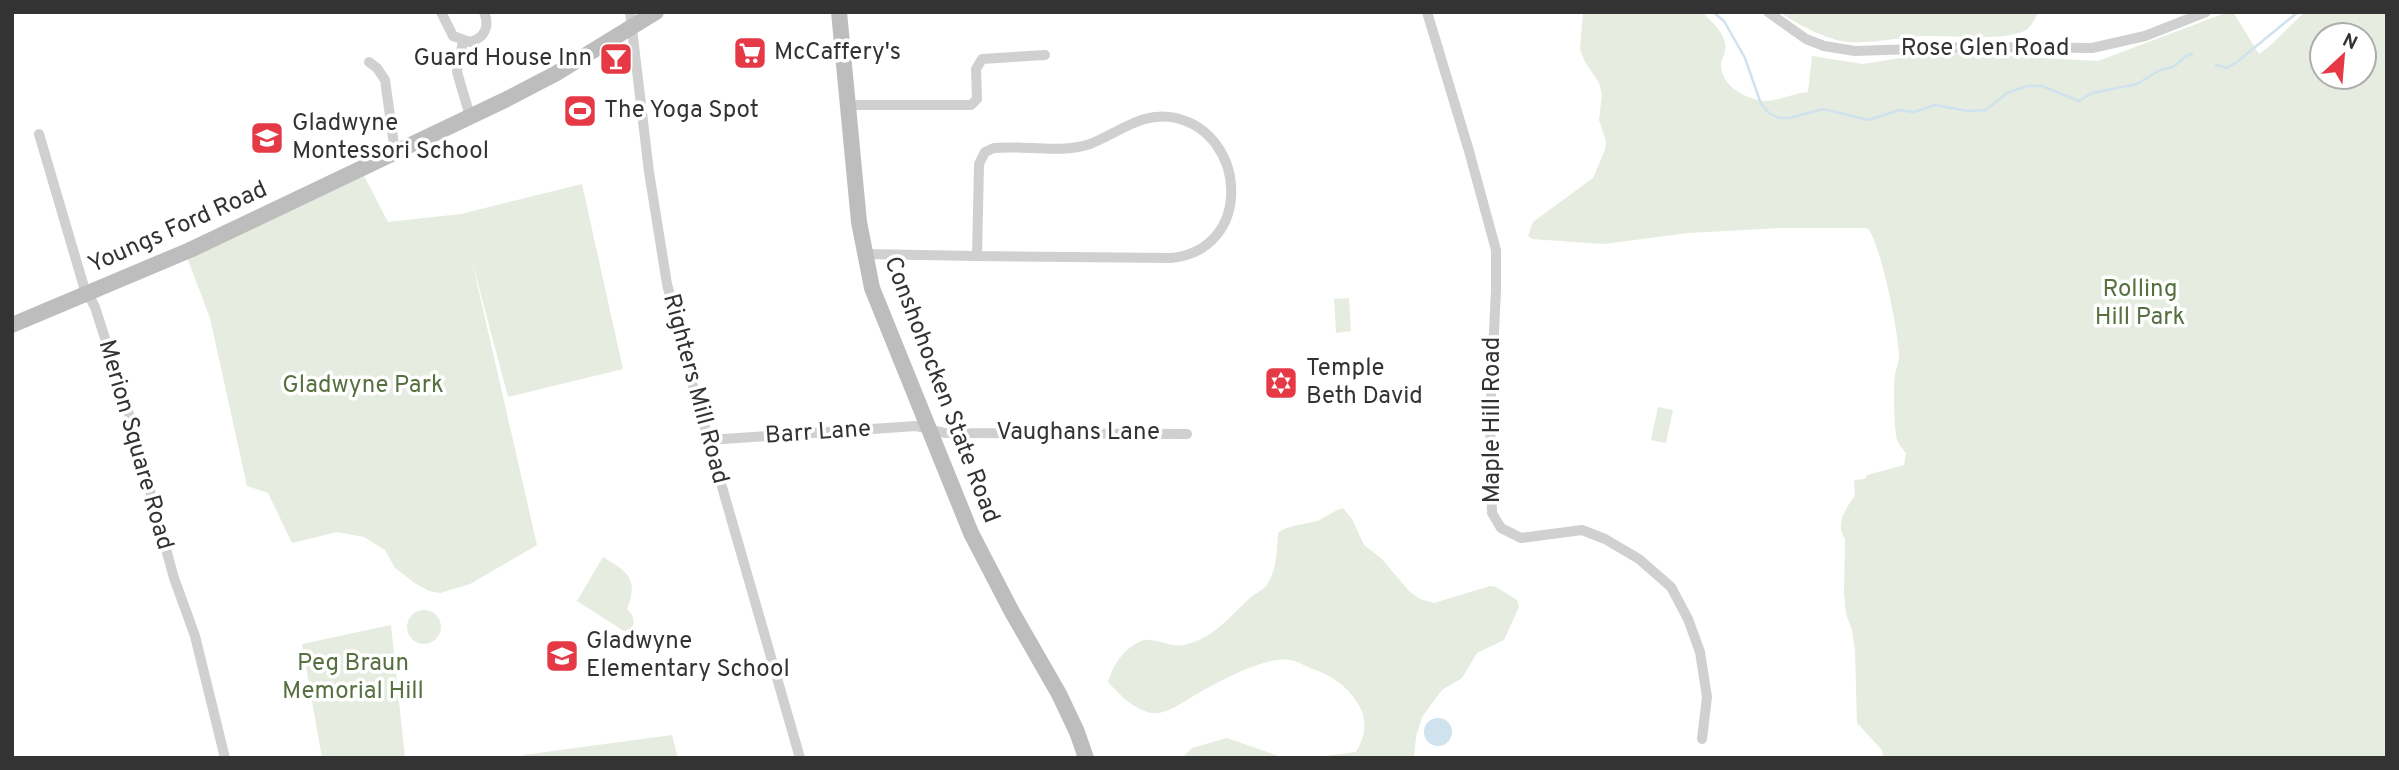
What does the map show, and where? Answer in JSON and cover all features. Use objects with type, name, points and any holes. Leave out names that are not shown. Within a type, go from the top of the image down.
[{"type":"main road","name":"Youngs Ford Road","points":[[12,325],[190,250],[470,116],[548,78],[631,20],[656,12]]},
{"type":"main road","name":"Conshohocken State Road","points":[[839,12],[864,254],[878,305],[971,533],[1012,612],[1065,704],[1086,758]]},
{"type":"street","points":[[441,12],[451,34],[463,41],[474,41],[484,33],[487,23],[484,12]]},
{"type":"street","name":"Maple Hill Road","points":[[1427,12],[1495,247],[1490,416],[1492,513],[1501,528],[1521,538],[1582,530],[1605,539],[1639,559],[1671,587],[1688,619],[1700,652],[1707,697],[1702,738]]},
{"type":"street","name":"Rose Glen Road","points":[[1768,12],[1806,39],[1824,46],[1855,51],[1973,47],[2092,48],[2126,42],[2206,12]]},
{"type":"street","name":"Righters Mill Road","points":[[631,20],[649,172],[667,284],[708,440],[800,758]]},
{"type":"street","points":[[463,41],[457,72],[470,116]]},
{"type":"street","points":[[848,105],[971,105],[977,99],[976,69],[982,58],[1045,55]]},
{"type":"street","points":[[369,62],[385,80],[395,152]]},
{"type":"street","points":[[864,254],[977,256],[1171,258],[1187,255],[1209,244],[1220,232],[1227,218],[1232,195],[1226,164],[1206,134],[1185,121],[1167,117],[1141,120],[1081,146],[994,148],[983,155],[978,169],[977,256]]},
{"type":"street","name":"Merion Square Road","points":[[39,134],[88,294],[95,307],[127,407],[170,565],[195,636],[225,758]]},
{"type":"street","name":"Barr Lane","points":[[708,440],[916,426],[928,429]]},
{"type":"street","name":"Vaughans Lane","points":[[928,429],[945,433],[1187,434]]},
{"type":"green space","name":"Rolling Hill Park","points":[[1583,12],[1703,12],[1719,30],[1725,43],[1721,65],[1725,79],[1742,94],[1768,101],[1808,92],[1812,56],[1863,64],[1938,52],[2098,61],[2228,12],[2233,12],[2259,54],[2305,12],[2387,12],[2387,758],[1883,758],[1882,750],[1857,723],[1855,651],[1846,614],[1845,539],[1841,527],[1845,510],[1855,495],[1854,480],[1865,479],[1867,475],[1904,465],[1906,453],[1897,440],[1895,426],[1894,380],[1899,358],[1898,347],[1878,250],[1867,228],[1782,228],[1689,233],[1603,244],[1532,239],[1528,236],[1533,222],[1593,178],[1605,150],[1606,141],[1599,120],[1602,94],[1599,83],[1580,49]]},
{"type":"green space","points":[[1780,12],[2038,12],[2026,30],[2005,36],[1924,36],[1858,42],[1841,41],[1823,35]]},
{"type":"green space","name":"Gladwyne Park","points":[[364,176],[388,222],[461,214],[582,184],[623,369],[508,397],[471,257],[537,545],[470,584],[440,593],[416,584],[395,568],[385,550],[364,537],[337,532],[292,543],[268,493],[247,486],[210,318],[186,255]]},
{"type":"green space","points":[[1349,298],[1351,331],[1336,333],[1334,299]]},
{"type":"green space","points":[[1658,407],[1673,410],[1666,443],[1651,440]]},
{"type":"green space","points":[[1343,508],[1352,519],[1364,545],[1381,558],[1409,591],[1420,599],[1434,603],[1490,586],[1517,600],[1519,607],[1504,640],[1477,653],[1462,678],[1442,690],[1422,717],[1414,758],[1309,758],[1356,752],[1364,733],[1364,721],[1361,708],[1342,685],[1325,674],[1293,661],[1267,662],[1241,671],[1174,707],[1157,713],[1144,711],[1133,705],[1108,682],[1120,658],[1129,648],[1141,641],[1183,645],[1212,633],[1270,580],[1277,553],[1278,533],[1292,526],[1317,521]]},
{"type":"green space","points":[[603,557],[629,577],[632,590],[627,609],[632,614],[634,623],[631,629],[624,631],[577,601]]},
{"type":"green space","points":[[424,610],[436,615],[441,627],[436,639],[424,644],[412,639],[407,627],[412,615]]},
{"type":"green space","name":"Peg Braun Memorial Hill","points":[[391,625],[405,758],[322,758],[302,644]]},
{"type":"green space","points":[[672,735],[678,758],[524,758],[523,755]]},
{"type":"green space","points":[[1227,738],[1284,758],[1182,758],[1192,748]]},
{"type":"water","points":[[1438,718],[1448,722],[1452,732],[1448,742],[1438,746],[1428,742],[1424,732],[1428,722]]},
{"type":"waterway","points":[[1713,12],[1724,21],[1745,58],[1761,104],[1769,113],[1779,118],[1790,118],[1823,109],[1869,120],[1899,110],[1914,112],[1935,105],[1968,111],[1986,110],[2007,93],[2027,86],[2042,86],[2079,101],[2092,93],[2137,84],[2160,70],[2173,67],[2192,54]]},
{"type":"waterway","points":[[2216,65],[2227,68],[2238,61],[2298,12]]},
{"type":"place","name":"McCaffery's","points":[[750,53]]},
{"type":"place","name":"Guard House Inn","points":[[616,59]]},
{"type":"place","name":"The Yoga Spot","points":[[580,111]]},
{"type":"place","name":"Gladwyne Montessori School","points":[[267,138]]},
{"type":"place","name":"Temple Beth David","points":[[1281,383]]},
{"type":"place","name":"Gladwyne Elementary School","points":[[562,656]]}]
